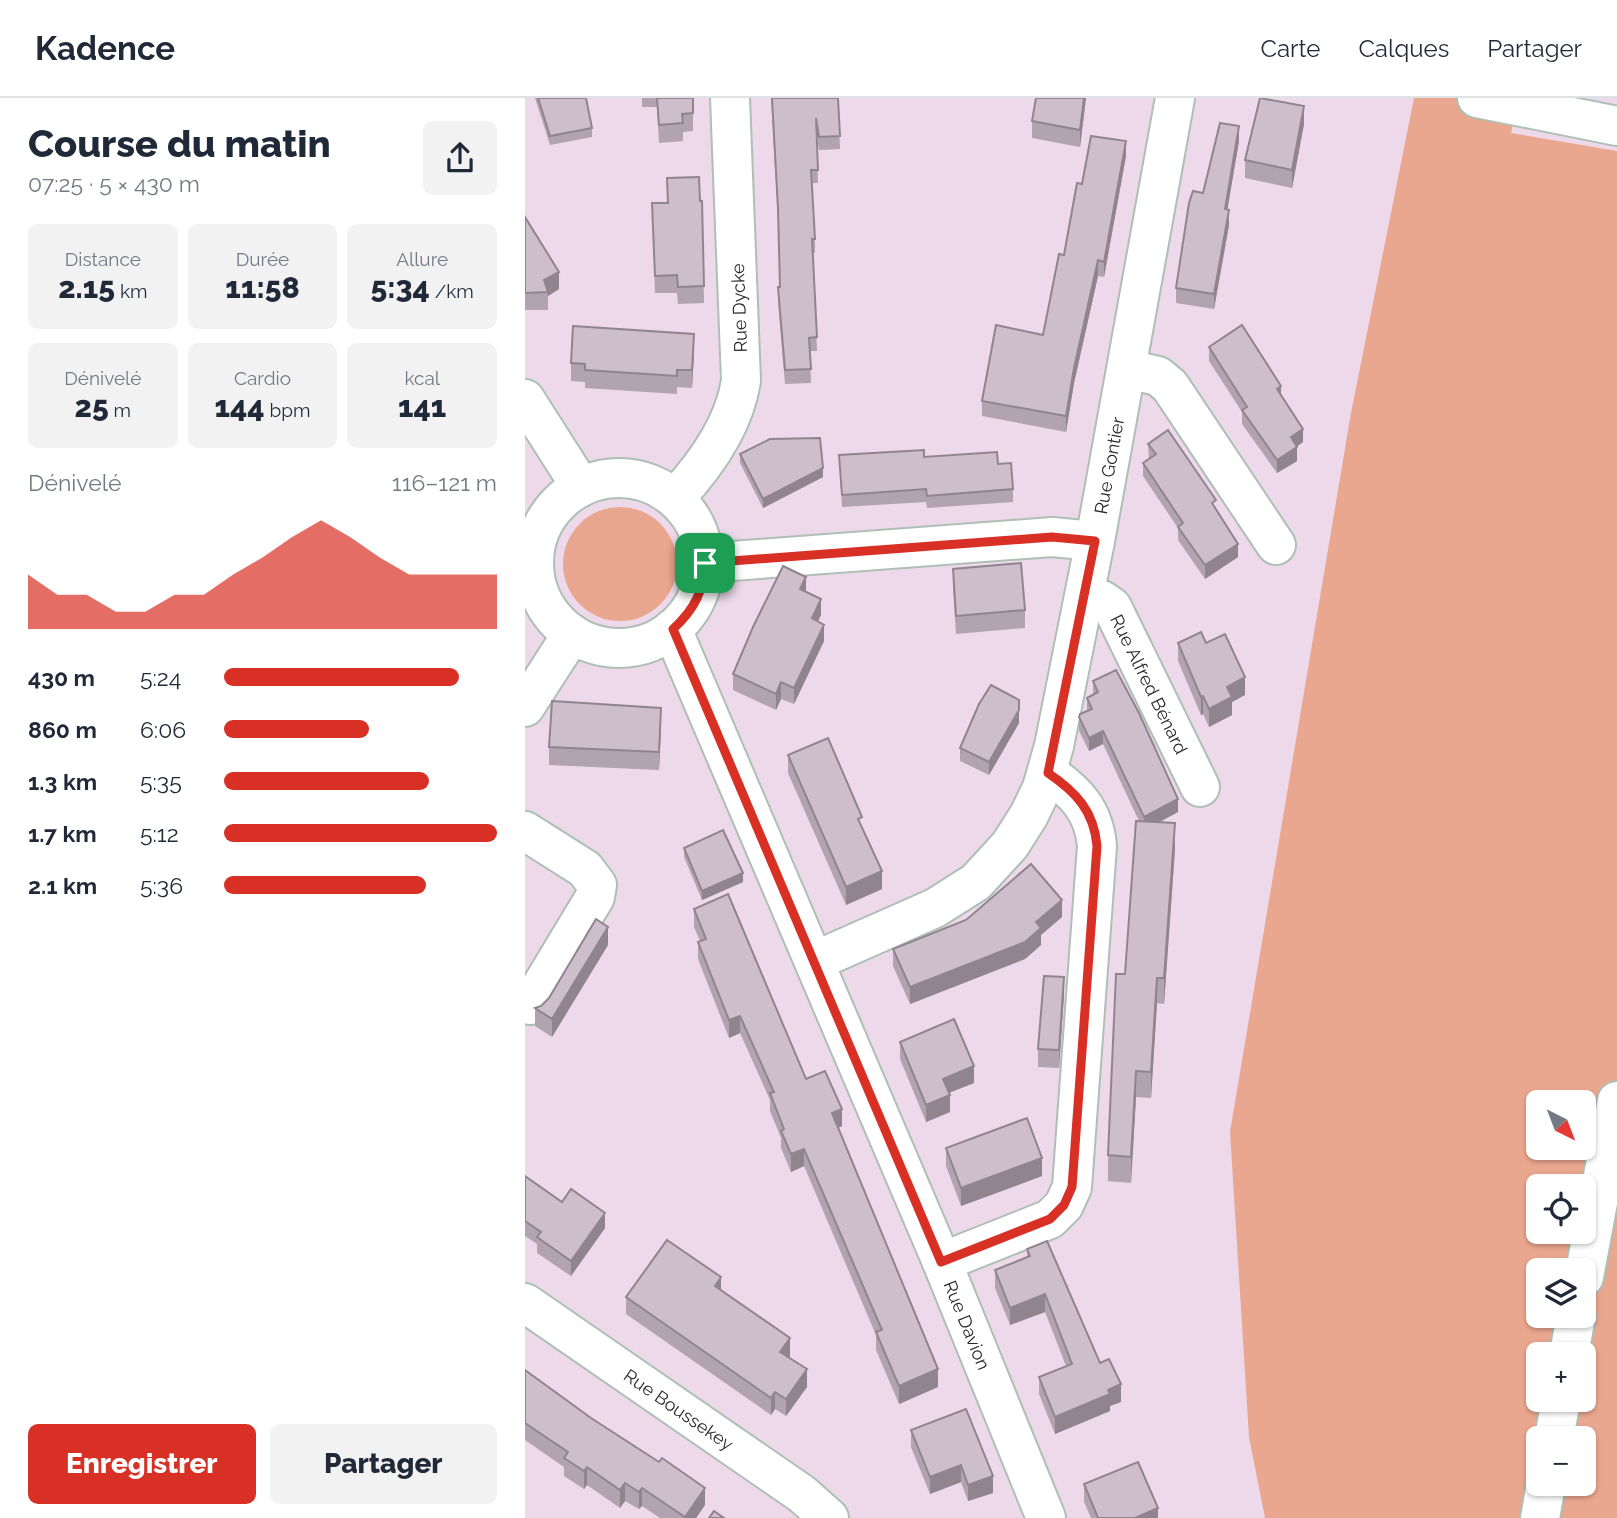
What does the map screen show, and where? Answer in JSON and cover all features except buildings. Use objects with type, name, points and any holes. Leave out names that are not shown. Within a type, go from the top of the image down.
[{"type":"street","name":"Rue Dycke","points":[[675,498],[701,467],[729,421],[737,402],[741,381],[730,98]]},
{"type":"street","name":"Rue Gontier","points":[[815,961],[935,908],[976,882],[1020,830],[1036,802],[1048,773],[1084,597],[1175,98]]},
{"type":"street","points":[[1477,98],[1617,126]]},
{"type":"street","points":[[1127,369],[1158,376],[1170,386],[1276,545]]},
{"type":"street","points":[[525,399],[581,487]]},
{"type":"street","points":[[630,478],[654,485],[675,498],[686,510],[698,531],[705,563],[702,585],[688,613],[673,629],[653,642],[623,648],[592,644],[572,634],[548,610],[530,579],[535,548],[543,526],[562,500],[581,487],[605,479],[630,478]]},
{"type":"street","points":[[705,563],[1052,537],[1095,541]]},
{"type":"street","name":"Rue Alfred Bénard","points":[[1084,597],[1102,600],[1112,607],[1200,787]]},
{"type":"street","name":"Rue Davion","points":[[673,629],[815,961],[1046,1518]]},
{"type":"street","points":[[525,707],[572,634]]},
{"type":"street","points":[[941,1262],[1050,1219],[1064,1205],[1072,1187],[1097,846],[1094,828],[1083,802],[1048,773]]},
{"type":"street","points":[[525,831],[585,869],[597,884],[593,902],[530,1005]]},
{"type":"street","points":[[1587,1258],[1617,1101]]},
{"type":"street","name":"Rue Boussekey","points":[[525,1303],[802,1494],[829,1518]]},
{"type":"street","points":[[1540,1518],[1544,1496]]},
{"type":"shaded area","points":[[1414,98],[1519,98],[1511,133],[1617,151],[1617,1518],[1265,1518],[1249,1437],[1230,1132],[1351,413]]},
{"type":"shaded area","points":[[620,507],[642,511],[661,523],[673,542],[677,564],[673,586],[661,605],[642,617],[620,621],[598,617],[579,605],[567,586],[563,564],[567,542],[579,523],[598,511]]},
{"type":"route","points":[[1052,537],[1095,541],[1048,773],[1083,802],[1094,828],[1097,846],[1072,1187],[1068,1200],[1050,1219],[941,1262],[673,629],[696,600],[702,585],[705,563],[1052,537]]}]
